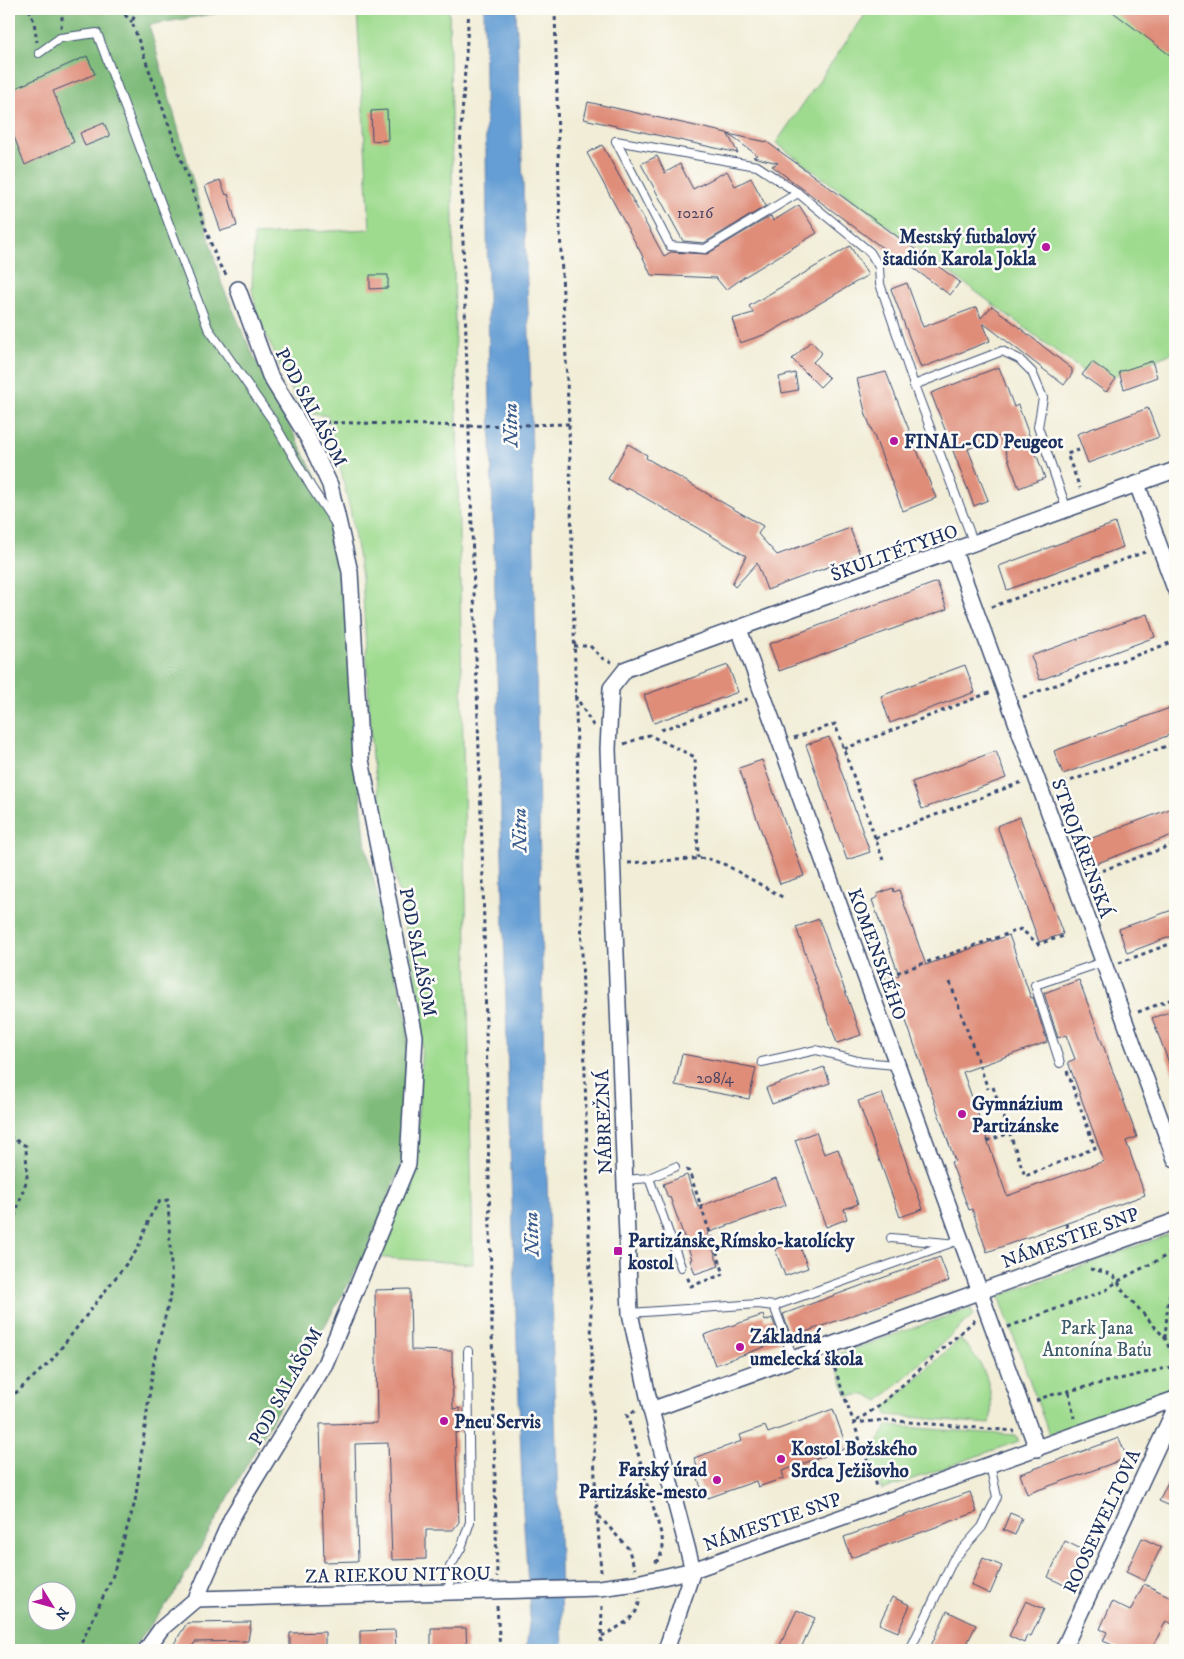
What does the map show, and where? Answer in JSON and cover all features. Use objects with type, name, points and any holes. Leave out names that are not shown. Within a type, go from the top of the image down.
[{"type":"street","name":"POD SALAŠOM","points":[[196,1599],[232,1517],[325,1364],[408,1164],[415,1036],[361,760],[350,572],[330,485],[308,438],[270,376],[238,289]]},
{"type":"street","name":"ŠKULTÉTYHO","points":[[626,669],[740,630],[1175,470]]},
{"type":"street","points":[[1137,484],[1175,589]]},
{"type":"street","name":"STROJÁRENSKÁ","points":[[954,551],[1175,1159]]},
{"type":"street","name":"KOMENSKÉHO","points":[[740,630],[896,1065],[954,1242],[978,1291]]},
{"type":"street","name":"NÁBREŽNÁ","points":[[626,669],[610,688],[608,749],[630,1313],[644,1410],[693,1570]]},
{"type":"street","name":"NÁMESTIE SNP","points":[[644,1410],[1175,1221]]},
{"type":"street","points":[[978,1291],[1037,1449]]},
{"type":"street","name":"NÁMESTIE SNP","points":[[601,1588],[637,1583],[693,1570],[1175,1399]]},
{"type":"street","name":"ROOSEWELTOVA","points":[[1063,1650],[1175,1409]]},
{"type":"street","points":[[666,1650],[693,1570]]},
{"type":"street","name":"ZA RIEKOU NITROU","points":[[196,1599],[601,1588]]},
{"type":"street","points":[[146,1650],[161,1629],[196,1599]]},
{"type":"lane","points":[[39,53],[60,38],[97,33],[208,328],[273,421],[311,487],[340,531]]},
{"type":"lane","points":[[798,193],[705,249],[670,246],[616,142],[757,166],[798,193],[870,252],[879,267],[880,284],[914,385],[974,544]]},
{"type":"lane","points":[[914,385],[1002,351],[1019,359],[1032,372],[1043,398],[1038,427],[1066,510]]},
{"type":"lane","points":[[1060,1063],[1034,985],[1104,965]]},
{"type":"lane","points":[[762,1062],[816,1050],[862,1062],[896,1065]]},
{"type":"lane","points":[[626,1180],[649,1178],[675,1167]]},
{"type":"lane","points":[[649,1178],[681,1267]]},
{"type":"lane","points":[[892,1238],[954,1242]]},
{"type":"lane","points":[[630,1313],[758,1304],[774,1306],[954,1242]]},
{"type":"lane","points":[[774,1306],[793,1358]]},
{"type":"lane","points":[[449,1593],[450,1567],[461,1548],[470,1522],[468,1352]]},
{"type":"lane","points":[[910,1650],[953,1560],[982,1527],[997,1497],[990,1465]]},
{"type":"path","points":[[9,12],[13,9]]},
{"type":"path","points":[[29,9],[34,22],[39,53]]},
{"type":"path","points":[[60,38],[64,9]]},
{"type":"path","points":[[119,9],[132,22],[218,263],[238,289]]},
{"type":"path","points":[[132,22],[137,9]]},
{"type":"path","points":[[468,9],[460,146],[470,426],[503,1591],[500,1650]]},
{"type":"path","points":[[556,9],[560,230],[569,424],[583,1057],[595,1480],[601,1588],[601,1650]]},
{"type":"path","points":[[297,422],[470,426],[569,424]]},
{"type":"path","points":[[1079,450],[1067,454],[1085,503]]},
{"type":"path","points":[[976,612],[1160,547]]},
{"type":"path","points":[[1009,702],[1175,641]]},
{"type":"path","points":[[574,646],[590,646],[602,658],[613,663],[622,662],[626,669]]},
{"type":"path","points":[[844,749],[1004,687]]},
{"type":"path","points":[[661,730],[763,693]]},
{"type":"path","points":[[575,695],[608,749],[650,735],[695,757],[698,858]]},
{"type":"path","points":[[789,740],[835,724],[883,860]]},
{"type":"path","points":[[1041,792],[1175,743]]},
{"type":"path","points":[[875,838],[1036,776]]},
{"type":"path","points":[[1074,881],[1175,844]]},
{"type":"path","points":[[613,864],[706,858],[726,865],[784,898]]},
{"type":"path","points":[[876,980],[1021,929],[1038,944],[1064,936]]},
{"type":"path","points":[[1104,965],[1175,942]]},
{"type":"path","points":[[950,982],[988,1089]]},
{"type":"path","points":[[1123,1017],[1175,998]]},
{"type":"path","points":[[993,1087],[1025,1176],[1095,1148],[1067,1070]]},
{"type":"path","points":[[988,1141],[1010,1133]]},
{"type":"path","points":[[9,1136],[26,1146],[27,1179],[9,1233]]},
{"type":"path","points":[[675,1167],[689,1171],[724,1274],[691,1286]]},
{"type":"path","points":[[9,1399],[51,1361],[137,1250],[151,1214],[160,1201],[168,1200],[172,1290],[154,1360],[135,1502],[112,1578],[78,1650]]},
{"type":"path","points":[[1066,1224],[1076,1248]]},
{"type":"path","points":[[993,1333],[1106,1290],[1118,1280],[1161,1260],[1175,1250]]},
{"type":"path","points":[[1021,1408],[1047,1396],[1175,1364],[1165,1338],[1121,1289],[1118,1280],[1109,1273],[1087,1268]]},
{"type":"path","points":[[1165,1338],[1168,1302],[1175,1276]]},
{"type":"path","points":[[853,1423],[879,1406],[985,1311]]},
{"type":"path","points":[[828,1346],[878,1492]]},
{"type":"path","points":[[1069,1392],[1075,1423]]},
{"type":"path","points":[[644,1410],[627,1415],[662,1537],[663,1548],[659,1560],[651,1564]]},
{"type":"path","points":[[853,1423],[885,1420],[1018,1431],[1030,1430]]},
{"type":"path","points":[[598,1516],[628,1548],[636,1572],[644,1568]]},
{"type":"path","points":[[602,1637],[637,1611],[639,1604],[638,1593]]},
{"type":"green space","points":[[9,9],[241,9],[149,25],[222,285],[252,353],[318,481],[332,517],[343,567],[357,760],[366,848],[408,1023],[403,1162],[365,1254],[175,1593],[131,1650],[9,1650]]},
{"type":"green space","points":[[357,9],[449,9],[473,1264],[373,1257],[415,1173],[422,1041],[419,997],[372,758],[362,577],[350,509],[328,416],[302,412],[258,318],[252,290],[254,235],[370,229]]},
{"type":"green space","name":"Mestský futbalový štadión Karola Jokla","points":[[869,9],[1175,9],[1175,352],[1112,377],[1092,362],[1084,372],[776,143]]},
{"type":"green space","name":"Park Jana Antonína Baťu","points":[[1175,1232],[1175,1388],[1049,1434],[999,1296]]},
{"type":"green space","points":[[971,1308],[973,1315],[879,1401],[866,1394],[847,1396],[833,1356]]},
{"type":"green space","points":[[960,1339],[976,1357],[986,1377],[991,1399],[990,1424],[887,1415],[885,1407]]},
{"type":"green space","points":[[887,1426],[1016,1435],[1019,1441],[882,1490],[866,1448],[879,1440]]},
{"type":"water","name":"Nitra","points":[[484,9],[516,9],[530,358],[545,1121],[563,1650],[526,1650],[530,1615],[523,1511],[509,1118],[489,369]]},
{"type":"building","points":[[1109,9],[1175,9],[1175,59]]},
{"type":"building","points":[[87,56],[95,74],[53,91],[74,142],[25,165],[9,124],[9,91]]},
{"type":"building","points":[[588,102],[727,133],[738,153],[584,119]]},
{"type":"building","points":[[387,110],[388,140],[372,141],[371,111]]},
{"type":"building","points":[[104,123],[110,136],[85,146],[80,133]]},
{"type":"building","points":[[728,134],[767,142],[960,282],[950,295],[898,257],[900,261],[772,166],[778,163],[753,157],[757,155]]},
{"type":"building","points":[[602,145],[664,256],[671,252],[707,254],[771,216],[773,221],[799,205],[817,233],[726,290],[716,278],[651,275],[587,153]]},
{"type":"building","points":[[657,156],[665,173],[680,164],[693,189],[727,171],[735,186],[751,178],[766,206],[704,243],[683,241],[641,164]]},
{"type":"building","points":[[220,180],[226,195],[228,194],[237,226],[221,231],[205,186]]},
{"type":"building","points":[[850,246],[868,275],[769,333],[740,343],[732,319],[753,313],[749,306]]},
{"type":"building","points":[[370,275],[388,275],[388,288],[370,289]]},
{"type":"building","points":[[907,283],[923,327],[977,307],[981,318],[992,306],[1072,369],[1072,374],[1064,385],[983,323],[990,341],[921,368],[891,289]]},
{"type":"building","points":[[811,341],[822,353],[813,362],[829,378],[820,387],[792,359]]},
{"type":"building","points":[[1152,361],[1157,377],[1124,389],[1119,372]]},
{"type":"building","points":[[1092,362],[1116,379],[1106,392],[1082,375]]},
{"type":"building","points":[[999,367],[1014,407],[1018,405],[1045,478],[1019,488],[1000,436],[968,449],[988,500],[974,506],[931,393]]},
{"type":"building","name":"FINAL-CD Peugeot","points":[[886,372],[936,498],[903,511],[866,415],[857,379]]},
{"type":"building","points":[[795,373],[798,390],[782,393],[779,377]]},
{"type":"building","points":[[1148,408],[1159,437],[1088,463],[1077,434]]},
{"type":"building","points":[[628,444],[647,455],[646,458],[763,526],[758,534],[777,555],[850,528],[860,555],[767,590],[757,563],[735,587],[732,584],[746,556],[628,488],[627,490],[608,479]]},
{"type":"building","points":[[1115,523],[1123,547],[1007,590],[999,566]]},
{"type":"building","points":[[937,582],[947,609],[779,671],[769,644]]},
{"type":"building","points":[[1147,614],[1155,637],[1040,680],[1031,656]]},
{"type":"building","points":[[728,665],[738,692],[654,723],[644,695]]},
{"type":"building","points":[[965,665],[975,692],[890,723],[881,696]]},
{"type":"building","points":[[1175,706],[1175,733],[1063,774],[1054,751]]},
{"type":"building","points":[[829,737],[870,852],[847,860],[806,745]]},
{"type":"building","points":[[996,751],[1006,778],[922,809],[912,782]]},
{"type":"building","points":[[762,760],[804,876],[780,884],[739,768]]},
{"type":"building","points":[[1175,807],[1175,834],[1095,864],[1087,840]]},
{"type":"building","points":[[1020,817],[1063,934],[1039,942],[997,826]]},
{"type":"building","points":[[893,888],[894,892],[899,890],[926,965],[1009,935],[1031,998],[1033,997],[1047,1042],[963,1072],[1007,1196],[1104,1161],[1068,1062],[1075,1059],[1066,1035],[1058,1038],[1044,993],[1079,980],[1137,1137],[1126,1141],[1145,1195],[987,1252],[972,1209],[969,1210],[951,1162],[955,1161],[891,978],[899,975],[872,900],[878,897],[877,894]]},
{"type":"building","points":[[1175,909],[1175,935],[1127,953],[1119,929]]},
{"type":"building","points":[[819,919],[861,1035],[837,1043],[796,927]]},
{"type":"building","points":[[1175,1010],[1175,1075],[1174,1076],[1152,1018]]},
{"type":"building","points":[[682,1054],[756,1068],[749,1099],[675,1085]]},
{"type":"building","points":[[824,1067],[830,1083],[772,1104],[766,1088]]},
{"type":"building","points":[[882,1093],[923,1209],[900,1217],[858,1101]]},
{"type":"building","points":[[816,1132],[824,1154],[838,1149],[858,1204],[844,1209],[847,1219],[826,1227],[795,1140]]},
{"type":"building","points":[[687,1175],[698,1207],[776,1178],[786,1205],[707,1233],[719,1266],[695,1274],[690,1260],[692,1259],[670,1197],[668,1198],[663,1184]]},
{"type":"building","points":[[798,1241],[808,1268],[785,1276],[775,1249]]},
{"type":"building","points":[[940,1257],[949,1281],[791,1337],[783,1314]]},
{"type":"building","points":[[410,1289],[411,1350],[452,1351],[453,1409],[460,1408],[461,1432],[455,1433],[459,1522],[453,1530],[426,1530],[426,1559],[392,1560],[388,1443],[355,1444],[358,1561],[324,1562],[320,1424],[377,1423],[375,1290]]},
{"type":"building","points":[[763,1315],[765,1321],[772,1318],[781,1341],[715,1365],[704,1335]]},
{"type":"building","name":"Kostol Božského Srdca Ježišovho","points":[[833,1409],[847,1448],[782,1471],[784,1478],[758,1487],[756,1481],[708,1498],[705,1490],[702,1491],[694,1466],[697,1466],[694,1458],[742,1441],[740,1435],[765,1426],[768,1433]]},
{"type":"building","points":[[1119,1438],[1127,1458],[1027,1494],[1020,1474]]},
{"type":"building","points":[[1175,1467],[1175,1508],[1159,1501]]},
{"type":"building","points":[[970,1492],[977,1512],[851,1558],[844,1537]]},
{"type":"building","points":[[1010,1513],[1022,1518],[1015,1535],[1003,1530]]},
{"type":"building","points":[[1142,1538],[1161,1547],[1145,1581],[1126,1572]]},
{"type":"building","points":[[1065,1541],[1083,1550],[1066,1586],[1048,1577]]},
{"type":"building","points":[[983,1558],[1002,1566],[990,1594],[971,1585]]},
{"type":"building","points":[[1144,1584],[1175,1599],[1175,1625],[1166,1621],[1151,1650],[1124,1650],[1103,1641],[1107,1632],[1100,1629],[1112,1602],[1130,1611]]},
{"type":"building","points":[[892,1597],[910,1605],[898,1632],[879,1624]]},
{"type":"building","points":[[1026,1601],[1044,1609],[1031,1636],[1027,1635],[1024,1643],[1009,1636]]},
{"type":"building","points":[[797,1610],[815,1618],[800,1650],[787,1650],[779,1647]]},
{"type":"building","points":[[947,1611],[976,1625],[964,1650],[929,1650]]},
{"type":"building","points":[[251,1622],[248,1641],[195,1642],[190,1650],[170,1650],[187,1623]]},
{"type":"building","points":[[431,1628],[466,1628],[467,1650],[431,1650]]},
{"type":"building","points":[[395,1630],[396,1650],[360,1650],[360,1631]]},
{"type":"building","points":[[325,1632],[325,1650],[290,1650],[290,1633]]},
{"type":"place","name":"Mestský futbalový štadión Karola Jokla","points":[[1046,247]]},
{"type":"place","name":"FINAL-CD Peugeot","points":[[894,441]]},
{"type":"place","name":"Gymnázium Partizánske","points":[[962,1114]]},
{"type":"place","name":"Partizánske,Rímsko-katolícky kostol","points":[[618,1251]]},
{"type":"place","name":"Základná umelecká škola","points":[[740,1347]]},
{"type":"place","name":"Pneu Servis","points":[[444,1421]]},
{"type":"place","name":"Kostol Božského Srdca Ježišovho","points":[[781,1459]]},
{"type":"place","name":"Farský úrad Partizáske-mesto","points":[[717,1480]]}]
